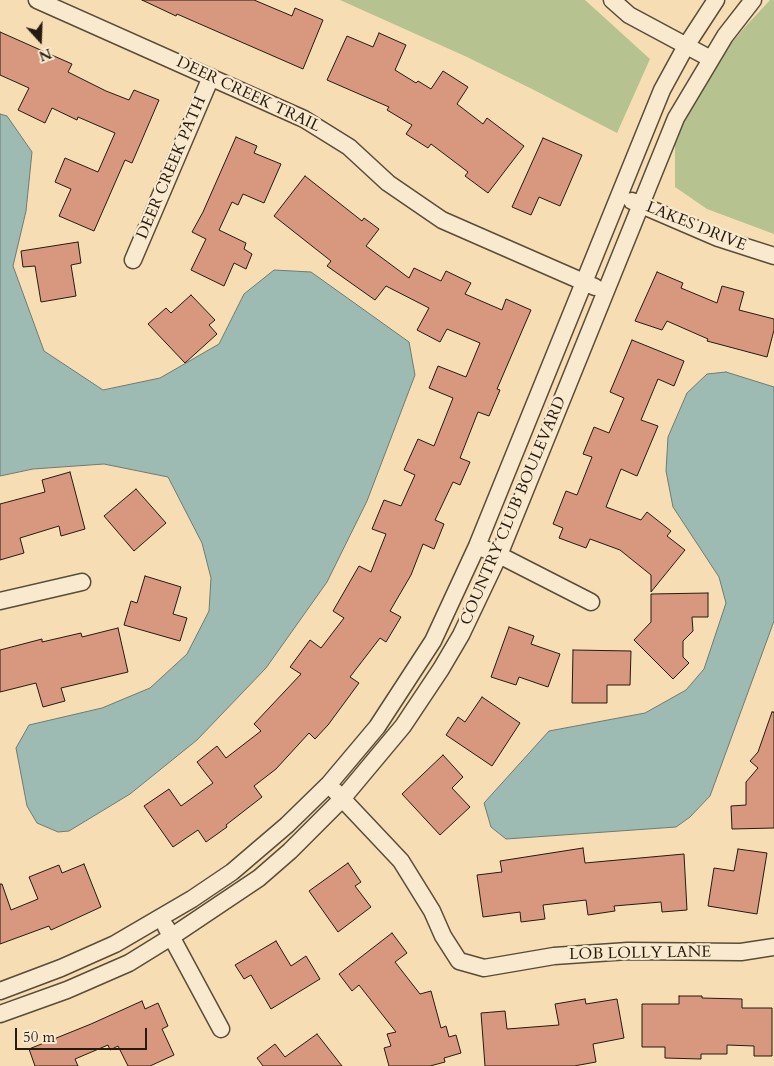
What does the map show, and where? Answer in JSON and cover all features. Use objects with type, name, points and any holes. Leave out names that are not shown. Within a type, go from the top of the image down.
[{"type":"street","name":"DEER CREEK TRAIL","points":[[37,0],[304,119],[349,147],[388,184],[442,220],[606,292]]},
{"type":"street","points":[[612,0],[629,15],[711,59]]},
{"type":"street","name":"COUNTRY CLUB BOULEVARD","points":[[0,991],[61,968],[106,948],[161,918],[232,872],[287,825],[329,784],[377,727],[433,641],[477,546],[662,90],[686,46],[716,0]]},
{"type":"street","name":"COUNTRY CLUB BOULEVARD","points":[[0,1014],[67,990],[129,963],[259,878],[290,851],[342,799],[403,726],[461,635],[499,555],[676,118],[725,36],[753,0]]},
{"type":"street","name":"DEER CREEK PATH","points":[[133,260],[211,76]]},
{"type":"street","name":"LAKES DRIVE","points":[[619,196],[718,238],[774,256]]},
{"type":"street","points":[[477,546],[499,555],[591,602]]},
{"type":"street","points":[[0,601],[82,582]]},
{"type":"street","name":"LOB LOLLY LANE","points":[[329,784],[401,861],[432,911],[443,936],[459,961],[484,968],[554,956],[618,951],[741,952],[774,947]]},
{"type":"street","points":[[161,918],[221,1029]]},
{"type":"green space","points":[[340,0],[585,0],[650,59],[617,133],[467,57]]},
{"type":"green space","points":[[770,0],[774,0],[774,234],[707,209],[675,187],[675,137],[702,78]]},
{"type":"water","points":[[0,114],[7,116],[32,152],[26,211],[13,266],[44,351],[103,390],[160,378],[219,344],[244,294],[274,270],[311,272],[409,342],[415,375],[367,501],[327,582],[266,668],[197,740],[130,794],[69,831],[58,832],[37,823],[27,806],[16,748],[29,725],[102,708],[150,688],[187,654],[209,611],[211,578],[202,543],[168,477],[104,464],[33,469],[0,476]]},
{"type":"water","points":[[726,372],[774,387],[774,621],[710,796],[690,817],[676,827],[506,839],[491,827],[484,803],[549,731],[645,713],[686,690],[704,669],[726,603],[719,577],[673,507],[666,471],[668,437],[687,393],[707,374]]},
{"type":"building","points":[[142,0],[254,0],[292,16],[295,8],[323,20],[303,69]]},
{"type":"building","points":[[0,32],[72,64],[68,72],[106,91],[129,100],[134,90],[159,100],[132,163],[125,160],[94,231],[59,216],[71,189],[55,182],[65,158],[98,172],[115,133],[78,117],[77,120],[52,108],[45,123],[18,110],[29,88],[0,75]]},
{"type":"building","points":[[379,33],[406,45],[395,70],[416,83],[418,81],[431,89],[443,71],[468,87],[457,104],[483,124],[487,118],[524,146],[488,193],[465,176],[468,172],[431,144],[428,148],[406,134],[412,125],[387,110],[389,107],[327,80],[347,36],[373,47]]},
{"type":"building","points":[[236,137],[257,146],[254,153],[281,164],[264,203],[243,194],[238,205],[232,202],[219,230],[246,243],[244,249],[252,254],[246,269],[234,263],[224,286],[191,270],[206,239],[192,232],[203,212]]},
{"type":"building","points":[[543,138],[582,155],[560,206],[539,197],[531,215],[512,207]]},
{"type":"building","points":[[305,176],[362,221],[364,218],[379,229],[366,246],[409,278],[414,268],[441,281],[446,271],[471,283],[465,294],[502,310],[506,299],[531,310],[497,389],[500,390],[489,416],[478,412],[460,458],[470,462],[460,485],[453,482],[435,520],[444,524],[434,549],[423,544],[411,575],[390,611],[401,617],[386,642],[380,638],[350,677],[359,683],[328,725],[315,739],[309,733],[276,769],[254,786],[262,797],[206,842],[198,830],[173,847],[144,806],[169,789],[181,806],[213,783],[197,762],[217,746],[226,758],[261,731],[254,724],[301,674],[290,667],[310,640],[321,648],[344,618],[333,611],[359,566],[371,572],[386,534],[372,529],[384,500],[401,506],[415,475],[404,470],[418,439],[434,446],[453,398],[429,388],[438,366],[466,377],[480,343],[447,329],[440,342],[417,330],[429,308],[386,286],[375,300],[327,266],[331,261],[274,216]]},
{"type":"building","points":[[78,242],[81,263],[71,265],[76,296],[41,302],[35,266],[23,267],[21,251]]},
{"type":"building","points":[[657,272],[683,283],[681,288],[717,303],[722,286],[744,292],[739,310],[774,319],[774,330],[767,357],[707,341],[708,339],[667,321],[662,330],[635,321]]},
{"type":"building","points":[[191,295],[215,320],[209,325],[217,334],[185,363],[148,324],[166,308],[171,313]]},
{"type":"building","points":[[632,340],[684,361],[674,386],[658,379],[641,420],[658,426],[637,476],[621,469],[606,507],[641,520],[647,512],[671,531],[667,536],[685,550],[651,592],[651,575],[620,550],[590,539],[586,548],[559,538],[563,528],[553,524],[566,491],[577,495],[592,457],[583,454],[594,427],[609,433],[624,398],[610,392]]},
{"type":"building","points":[[70,472],[85,529],[61,536],[59,526],[20,538],[24,553],[0,560],[0,504],[45,492],[42,480]]},
{"type":"building","points":[[136,489],[166,523],[134,551],[104,516]]},
{"type":"building","points":[[145,576],[181,587],[173,614],[187,618],[180,641],[124,625],[131,601],[137,603]]},
{"type":"building","points":[[708,593],[708,617],[692,617],[693,631],[683,641],[683,657],[689,663],[673,679],[634,640],[651,622],[651,594]]},
{"type":"building","points":[[509,627],[534,636],[531,644],[560,654],[548,687],[519,677],[516,685],[491,677]]},
{"type":"building","points":[[118,628],[128,672],[61,688],[65,701],[43,707],[36,683],[0,692],[0,650],[42,639],[42,642],[81,633],[82,637]]},
{"type":"building","points":[[573,650],[631,651],[630,685],[607,685],[607,703],[572,703]]},
{"type":"building","points":[[482,697],[520,723],[492,766],[446,735],[458,717],[465,722]]},
{"type":"building","points":[[772,712],[774,712],[774,828],[732,829],[731,806],[746,805],[746,782],[758,768],[750,761],[758,752]]},
{"type":"building","points":[[443,755],[463,777],[452,788],[470,807],[440,835],[402,794]]},
{"type":"building","points":[[583,848],[585,863],[684,854],[687,910],[662,912],[661,902],[614,906],[615,911],[588,915],[586,900],[543,905],[545,919],[521,922],[520,912],[483,917],[477,875],[502,872],[500,861]]},
{"type":"building","points":[[738,849],[767,853],[757,914],[708,906],[714,868],[734,871]]},
{"type":"building","points":[[348,863],[361,882],[355,886],[371,907],[338,932],[309,891]]},
{"type":"building","points":[[84,864],[101,907],[51,930],[49,926],[0,944],[0,884],[2,884],[11,910],[38,899],[29,877],[59,865],[62,873]]},
{"type":"building","points":[[392,933],[407,953],[395,962],[420,994],[431,991],[441,1028],[446,1026],[449,1037],[456,1035],[461,1053],[444,1058],[445,1062],[430,1066],[389,1066],[384,1048],[391,1046],[387,1034],[396,1032],[359,985],[352,991],[339,974]]},
{"type":"building","points":[[276,941],[291,966],[306,956],[320,979],[271,1009],[251,975],[244,979],[235,965]]},
{"type":"building","points":[[679,996],[742,999],[742,1008],[772,1008],[772,1056],[754,1056],[754,1046],[727,1045],[727,1054],[701,1054],[701,1059],[665,1058],[665,1047],[642,1047],[642,1004],[679,1004]]},
{"type":"building","points":[[585,999],[586,1004],[617,999],[624,1038],[593,1044],[596,1062],[574,1066],[485,1066],[481,1013],[505,1011],[507,1029],[559,1025],[555,1004]]},
{"type":"building","points":[[142,1001],[145,1009],[158,1003],[168,1026],[162,1029],[174,1055],[150,1066],[128,1066],[118,1046],[110,1050],[108,1045],[75,1059],[78,1066],[35,1066],[29,1049]]},
{"type":"building","points":[[317,1034],[342,1066],[263,1066],[257,1058],[275,1044],[285,1057]]}]
